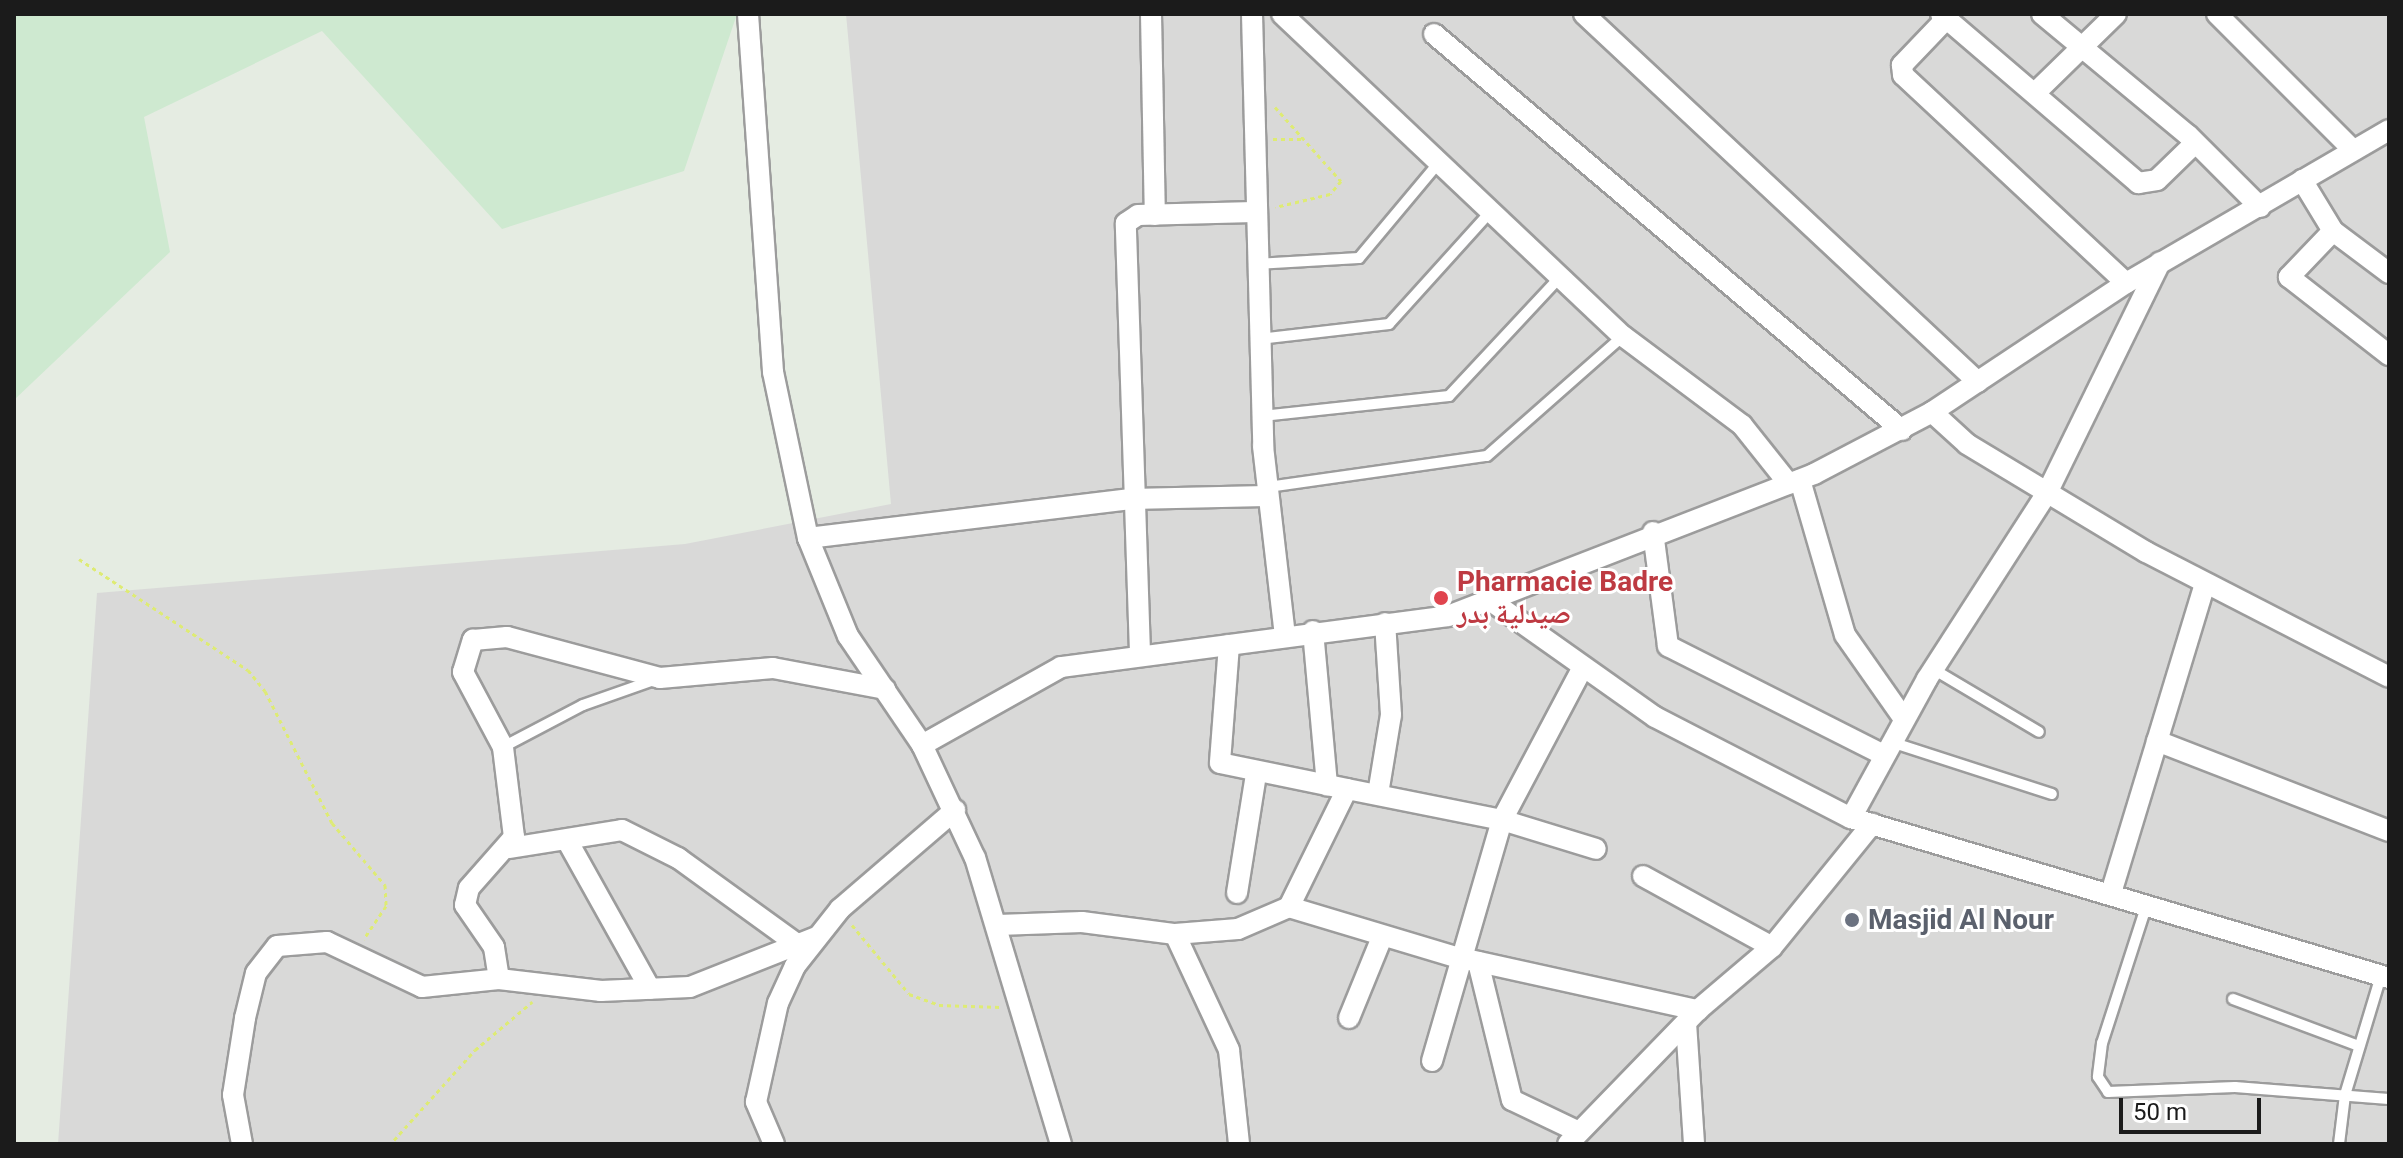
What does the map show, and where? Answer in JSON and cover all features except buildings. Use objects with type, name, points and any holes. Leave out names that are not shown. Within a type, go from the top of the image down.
[{"type":"street","points":[[748,14],[773,372],[808,538],[834,610],[922,745],[955,810],[998,925],[1061,1144]]},
{"type":"street","points":[[1151,14],[1155,215]]},
{"type":"street","points":[[1252,14],[1254,212],[1262,416],[1266,491],[1285,636]]},
{"type":"street","points":[[1282,14],[1623,336],[1742,425],[1794,482],[1845,635],[1904,719]]},
{"type":"street","points":[[1584,14],[1978,382]]},
{"type":"street","points":[[2042,14],[2195,143],[2260,207]]},
{"type":"street","points":[[2035,93],[2116,14]]},
{"type":"street","points":[[2217,14],[2353,150]]},
{"type":"street","points":[[2126,283],[1907,82],[1902,65],[1944,17],[2138,183],[2157,180],[2195,143]]},
{"type":"street","points":[[1434,34],[1902,430]]},
{"type":"street","points":[[922,745],[1028,681],[1083,661],[1385,623],[1494,603],[1653,532],[1794,482],[1902,430],[2160,262],[2389,130]]},
{"type":"street","points":[[2302,180],[2333,231],[2389,273]]},
{"type":"street","points":[[1140,653],[1131,499],[1126,228],[1133,215],[1254,212]]},
{"type":"street","points":[[2333,231],[2289,277],[2389,355]]},
{"type":"street","points":[[1851,818],[1933,669],[2047,493],[2160,262]]},
{"type":"street","points":[[1932,412],[1967,444],[2047,493],[2205,584],[2389,677]]},
{"type":"street","points":[[808,538],[1131,499],[1266,491]]},
{"type":"street","points":[[1653,532],[1668,646],[1888,748]]},
{"type":"street","points":[[2111,893],[2205,584]]},
{"type":"street","points":[[1494,603],[1581,671],[1687,736],[1851,818],[2385,977]]},
{"type":"street","points":[[1378,794],[1391,715],[1385,623]]},
{"type":"street","points":[[1289,907],[1337,787],[1313,631]]},
{"type":"street","points":[[510,848],[503,747],[463,672],[466,646],[476,638],[507,637],[660,678],[773,668],[885,689]]},
{"type":"street","points":[[1229,645],[1219,759],[1256,774],[1378,794],[1502,820],[1596,849]]},
{"type":"street","points":[[1432,1061],[1456,957],[1502,820],[1581,671]]},
{"type":"street","points":[[2157,741],[2389,831]]},
{"type":"street","points":[[1237,893],[1256,774]]},
{"type":"street","points":[[774,1144],[756,1102],[764,1054],[778,1003],[816,937],[840,909],[955,810]]},
{"type":"street","points":[[1478,962],[1512,1100],[1572,1138],[1692,1017],[1772,947],[1872,824]]},
{"type":"street","points":[[499,979],[494,947],[469,920],[466,897],[510,848],[568,842],[600,830],[643,838],[794,942]]},
{"type":"street","points":[[568,842],[650,989]]},
{"type":"street","points":[[1643,876],[1772,947]]},
{"type":"street","points":[[998,925],[1082,922],[1175,934],[1238,929],[1289,907],[1382,937],[1692,1017]]},
{"type":"street","points":[[1175,934],[1229,1050],[1239,1144]]},
{"type":"street","points":[[242,1144],[233,1095],[262,960],[295,942],[354,952],[407,984],[499,979],[549,988],[650,989],[710,983],[794,942],[816,937]]},
{"type":"street","points":[[1349,1018],[1382,937]]},
{"type":"street","points":[[1692,1017],[1694,1144]]},
{"type":"lane","points":[[1256,264],[1359,258],[1440,161]]},
{"type":"lane","points":[[1259,339],[1389,324],[1492,210]]},
{"type":"lane","points":[[1262,416],[1449,396],[1561,276]]},
{"type":"lane","points":[[1266,491],[1487,456],[1623,336]]},
{"type":"lane","points":[[1933,669],[2039,732]]},
{"type":"lane","points":[[503,747],[583,705],[660,678]]},
{"type":"lane","points":[[1888,748],[2052,794]]},
{"type":"lane","points":[[2147,904],[2102,1043],[2102,1087],[2126,1096],[2235,1087],[2389,1099]]},
{"type":"lane","points":[[2339,1144],[2345,1095],[2359,1046],[2385,977]]},
{"type":"lane","points":[[2233,999],[2359,1046]]},
{"type":"path","points":[[1252,85],[1305,139],[1340,188],[1254,212]]},
{"type":"path","points":[[1254,140],[1305,139]]},
{"type":"path","points":[[79,559],[248,670],[265,691],[332,823],[385,885],[386,906],[354,952]]},
{"type":"path","points":[[840,909],[909,994],[966,1008],[1021,1005]]},
{"type":"path","points":[[394,1140],[475,1050],[549,988]]},
{"type":"shaded area","points":[[846,14],[2389,14],[2389,1144],[58,1144],[97,593],[685,544],[891,504]]},
{"type":"green space","points":[[14,14],[737,14],[684,171],[502,229],[322,31],[144,117],[170,252],[14,400]]},
{"type":"place","name":"Pharmacie Badre صيدلية بدر","points":[[1441,598]]},
{"type":"place","name":"Masjid Al Nour","points":[[1852,920]]}]
